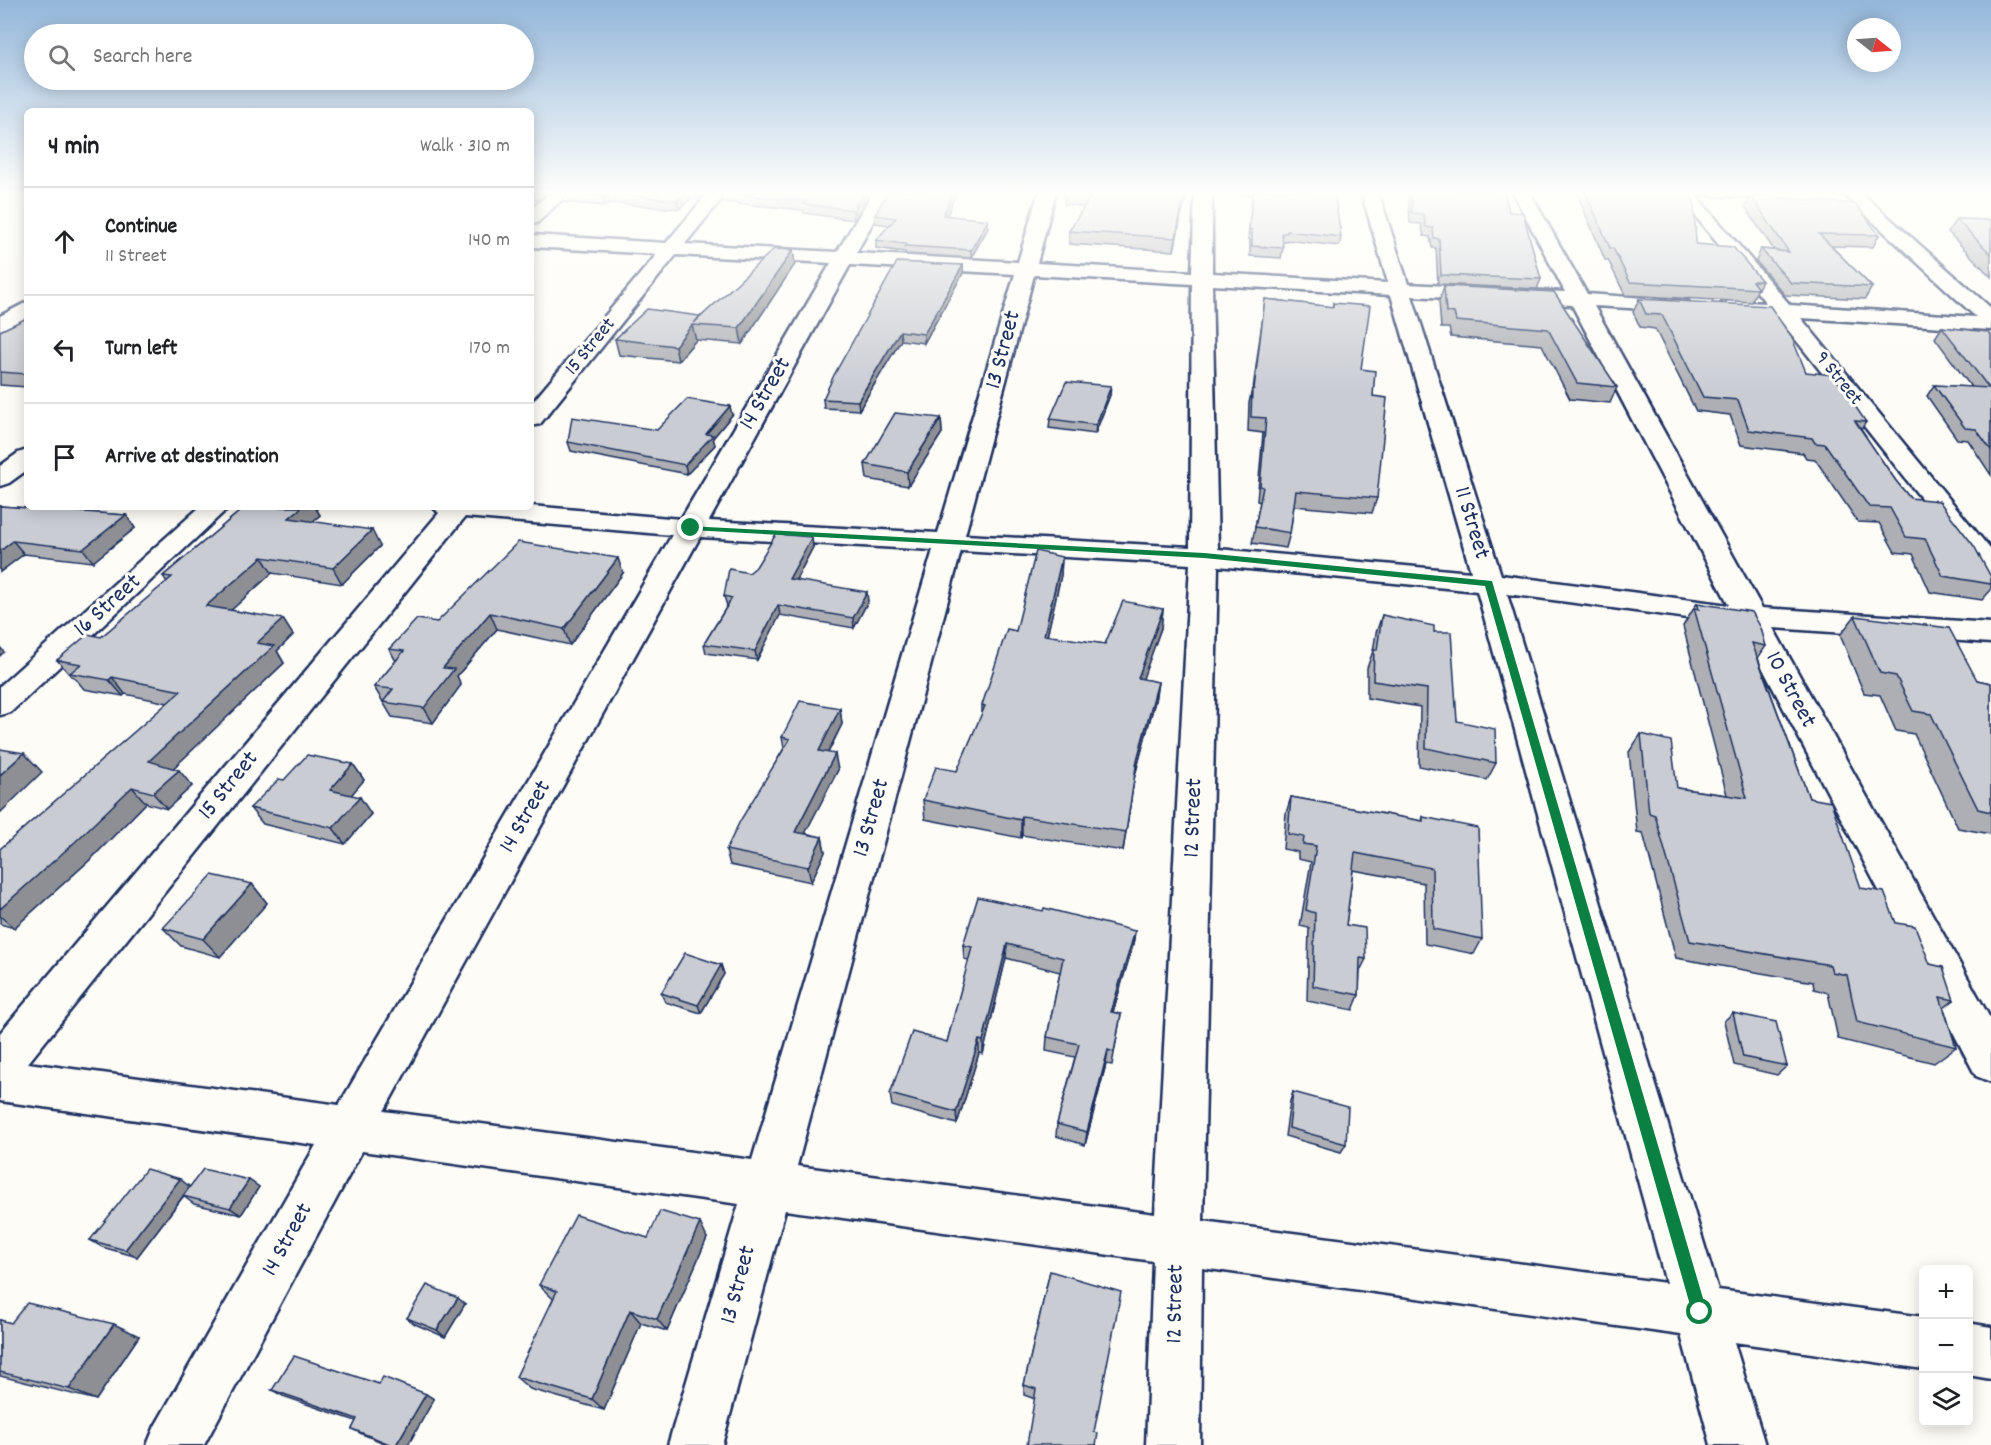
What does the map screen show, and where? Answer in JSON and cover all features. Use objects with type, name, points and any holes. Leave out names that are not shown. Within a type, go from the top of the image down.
[{"type":"street","name":"15 Street","points":[[534,415],[663,258]]},
{"type":"street","name":"14 Street","points":[[174,1445],[350,1128],[844,258]]},
{"type":"street","points":[[852,258],[1784,310],[1991,324]]},
{"type":"street","name":"13 Street","points":[[695,1445],[1029,258]]},
{"type":"street","name":"12 Street","points":[[1173,1445],[1178,1241],[1204,556],[1202,258]]},
{"type":"street","name":"11 Street","points":[[1390,258],[1489,583],[1738,1445]]},
{"type":"street","name":"10 Street","points":[[1557,258],[1991,1062]]},
{"type":"street","name":"9 Street","points":[[1740,258],[1991,568]]},
{"type":"street","points":[[1924,258],[1991,319]]},
{"type":"street","points":[[0,325],[24,310]]},
{"type":"street","name":"16 Street","points":[[0,704],[213,510]]},
{"type":"street","name":"15 Street","points":[[0,1065],[452,510]]},
{"type":"street","points":[[488,510],[691,528],[1204,556],[1489,583],[1750,617],[1991,633]]},
{"type":"street","points":[[0,1080],[1919,1342]]},
{"type":"street","points":[[1973,1351],[1991,1353]]},
{"type":"building","points":[[764,258],[787,258],[739,328],[692,325],[675,346],[615,339],[647,309],[700,316],[694,323]]},
{"type":"building","points":[[1440,258],[1535,258],[1541,279],[1441,275]]},
{"type":"building","points":[[1618,258],[1743,258],[1762,281],[1752,281],[1758,289],[1630,282]]},
{"type":"building","points":[[1769,258],[1843,258],[1872,287],[1791,283]]},
{"type":"building","points":[[897,262],[963,265],[924,334],[900,331],[858,401],[823,399],[834,375]]},
{"type":"building","points":[[1444,286],[1554,292],[1617,387],[1577,383],[1548,329],[1456,321],[1454,313],[1446,312]]},
{"type":"building","points":[[1265,299],[1333,307],[1333,303],[1370,306],[1361,369],[1375,371],[1373,396],[1387,398],[1377,498],[1296,491],[1290,533],[1255,527],[1263,487],[1260,486],[1266,418],[1251,417],[1252,389],[1254,389]]},
{"type":"building","points":[[1639,299],[1770,306],[1792,338],[1806,372],[1834,375],[1866,422],[1855,421],[1896,481],[1910,498],[1939,501],[1974,546],[1991,577],[1991,584],[1943,576],[1925,539],[1906,537],[1890,508],[1869,507],[1825,444],[1815,443],[1812,438],[1749,430],[1738,400],[1703,397],[1662,315],[1646,314]]},
{"type":"building","points":[[24,319],[24,374],[0,372],[0,331]]},
{"type":"building","points":[[1942,327],[1988,332],[1991,335],[1991,450],[1976,429],[1965,428],[1934,385],[1989,388]]},
{"type":"building","points":[[1066,382],[1111,386],[1096,425],[1050,419]]},
{"type":"building","points":[[687,399],[730,406],[706,434],[713,435],[685,465],[568,442],[572,417],[657,430]]},
{"type":"building","points":[[895,413],[941,418],[907,472],[865,464]]},
{"type":"building","points":[[0,506],[24,508],[24,510],[126,515],[83,549],[13,541],[0,551]]},
{"type":"building","points":[[241,510],[298,510],[289,518],[372,530],[333,568],[262,557],[206,606],[283,619],[257,643],[274,646],[149,761],[179,770],[153,793],[132,787],[0,909],[0,849],[181,691],[112,677],[109,680],[70,673],[81,664],[57,660],[88,634],[101,637],[172,577],[163,576]]},
{"type":"building","points":[[776,534],[812,537],[789,579],[867,592],[853,618],[778,605],[755,651],[704,644],[732,598],[724,596],[729,569],[749,573],[756,567]]},
{"type":"building","points":[[518,542],[618,558],[564,629],[490,613],[443,668],[454,669],[424,708],[383,702],[393,689],[374,687],[404,651],[389,649],[417,619],[437,622]]},
{"type":"building","points":[[1036,551],[1062,557],[1044,635],[1105,644],[1123,601],[1163,609],[1138,678],[1158,682],[1137,760],[1126,832],[1022,816],[1021,820],[923,800],[936,767],[957,771],[985,706],[982,705],[1007,629],[1016,631]]},
{"type":"building","points":[[1697,603],[1752,612],[1761,628],[1766,646],[1752,643],[1809,798],[1831,802],[1861,888],[1884,892],[1896,923],[1915,926],[1930,964],[1943,967],[1954,1000],[1940,997],[1956,1047],[1857,1022],[1847,975],[1832,972],[1830,965],[1690,941],[1655,815],[1649,813],[1641,734],[1671,741],[1677,788],[1747,798],[1694,608],[1699,609]]},
{"type":"building","points":[[1382,615],[1434,626],[1434,632],[1451,632],[1457,721],[1495,729],[1496,763],[1426,748],[1427,689],[1373,681],[1374,650],[1377,650]]},
{"type":"building","points":[[1855,616],[1949,628],[1977,680],[1991,683],[1991,812],[1978,809],[1931,714],[1913,711],[1896,676],[1880,673]]},
{"type":"building","points":[[800,701],[840,708],[819,751],[835,754],[795,832],[822,837],[808,867],[726,850],[740,821],[790,739],[782,737]]},
{"type":"building","points":[[0,749],[24,753],[0,775]]},
{"type":"building","points":[[307,755],[353,764],[330,790],[360,797],[333,828],[250,808],[279,779],[284,780]]},
{"type":"building","points":[[1291,797],[1423,821],[1423,817],[1478,828],[1482,939],[1433,929],[1432,868],[1355,853],[1346,925],[1365,928],[1366,959],[1360,958],[1359,995],[1313,986],[1315,913],[1306,910],[1316,846],[1303,844],[1304,837],[1288,834]]},
{"type":"building","points":[[212,875],[252,884],[203,939],[163,928]]},
{"type":"building","points":[[978,897],[1043,911],[1044,908],[1135,931],[1111,1012],[1121,1014],[1114,1052],[1108,1050],[1087,1132],[1057,1124],[1079,1044],[1047,1037],[1063,958],[1007,944],[983,1041],[979,1040],[956,1112],[890,1094],[912,1032],[947,1042],[972,947],[963,945]]},
{"type":"building","points":[[685,953],[721,965],[698,1005],[661,993]]},
{"type":"building","points":[[1733,1013],[1776,1022],[1787,1066],[1743,1057]]},
{"type":"building","points":[[1293,1092],[1348,1107],[1346,1144],[1289,1128]]},
{"type":"building","points":[[146,1169],[180,1179],[125,1250],[90,1240]]},
{"type":"building","points":[[203,1169],[249,1180],[230,1208],[183,1196]]},
{"type":"building","points":[[660,1211],[700,1223],[657,1319],[630,1310],[592,1399],[516,1377],[557,1291],[539,1285],[576,1215],[648,1238]]},
{"type":"building","points":[[1050,1271],[1121,1292],[1094,1432],[1098,1433],[1096,1445],[1027,1445],[1036,1389],[1024,1385]]},
{"type":"building","points":[[427,1285],[458,1298],[437,1330],[407,1318]]},
{"type":"building","points":[[27,1303],[114,1324],[69,1389],[0,1372],[0,1320],[11,1323]]},
{"type":"building","points":[[294,1356],[379,1384],[383,1377],[426,1394],[396,1445],[392,1445],[352,1429],[357,1419],[272,1390]]},
{"type":"route","points":[[691,528],[1204,556],[1489,583],[1700,1312]]}]
